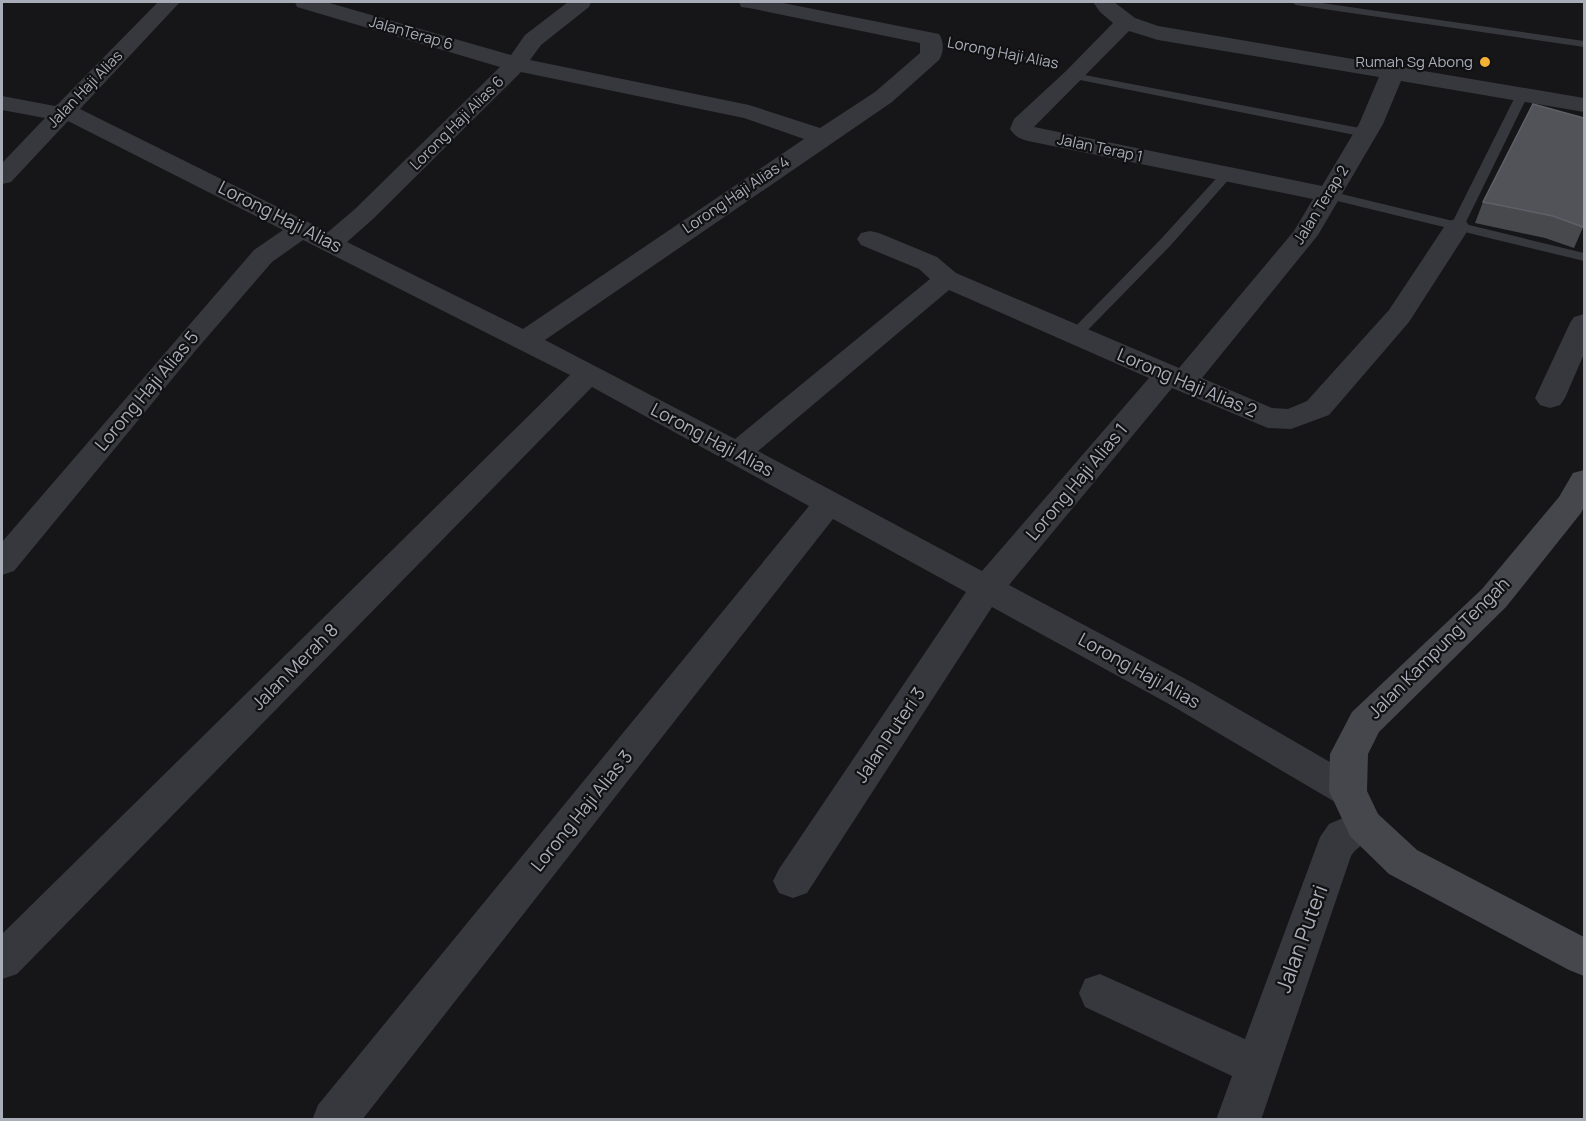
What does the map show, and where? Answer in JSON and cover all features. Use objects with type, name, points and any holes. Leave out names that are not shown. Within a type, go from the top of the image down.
[{"type":"street","name":"Jalan Haji Alias","points":[[2,177],[169,2]]},
{"type":"street","name":"JalanTerap 6","points":[[305,2],[516,64]]},
{"type":"street","name":"Lorong Haji Alias 6","points":[[330,243],[364,214],[516,64],[533,40],[581,2]]},
{"type":"street","name":"Lorong Haji Alias","points":[[749,2],[931,39]]},
{"type":"street","points":[[1103,2],[1127,21],[1146,31],[1583,102]]},
{"type":"street","name":"Jalan Terap 1","points":[[1127,21],[1077,73],[1022,124],[1022,129],[1028,134],[1329,195]]},
{"type":"street","name":"Lorong Haji Alias 4","points":[[524,340],[822,137],[870,108],[932,55],[931,39]]},
{"type":"street","points":[[516,64],[638,91],[749,112],[822,137]]},
{"type":"street","name":"Jalan Terap 2","points":[[1175,378],[1305,235],[1365,133],[1393,72]]},
{"type":"street","name":"Lorong Haji Alias","points":[[2,103],[62,112],[589,373],[1182,694],[1356,808]]},
{"type":"street","name":"Lorong Haji Alias 2","points":[[870,239],[928,262],[946,279],[1268,418],[1291,419],[1318,408],[1399,316],[1457,227]]},
{"type":"street","name":"Lorong Haji Alias 5","points":[[2,563],[263,256],[302,229]]},
{"type":"street","points":[[737,453],[946,279]]},
{"type":"street","points":[[1550,398],[1584,323]]},
{"type":"street","name":"Jalan Merah 8","points":[[2,961],[589,373]]},
{"type":"street","name":"Lorong Haji Alias 1","points":[[987,588],[1175,378]]},
{"type":"street","name":"Jalan Kampung Tengah","points":[[1356,808],[1349,754],[1365,722],[1494,598],[1570,505],[1584,481]]},
{"type":"street","name":"Lorong Haji Alias 3","points":[[334,1119],[829,503]]},
{"type":"street","name":"Jalan Puteri 3","points":[[793,882],[987,588]]},
{"type":"street","points":[[1356,808],[1403,862],[1584,957]]},
{"type":"street","name":"Jalan Puteri","points":[[1238,1119],[1334,849],[1356,808]]},
{"type":"street","points":[[1100,993],[1256,1066]]},
{"type":"lane","points":[[1296,2],[1584,44]]},
{"type":"lane","points":[[1077,73],[1365,133]]},
{"type":"lane","points":[[1457,227],[1523,93]]},
{"type":"lane","points":[[1075,335],[1165,243],[1227,174]]},
{"type":"lane","points":[[1329,195],[1584,256]]},
{"type":"path","name":"Lorong Haji Alias","points":[[931,39],[1077,73]]},
{"type":"building","points":[[1533,104],[1584,118],[1583,227],[1553,216],[1483,202]]},
{"type":"place","name":"Rumah Sg Abong","points":[[1485,62]]}]
